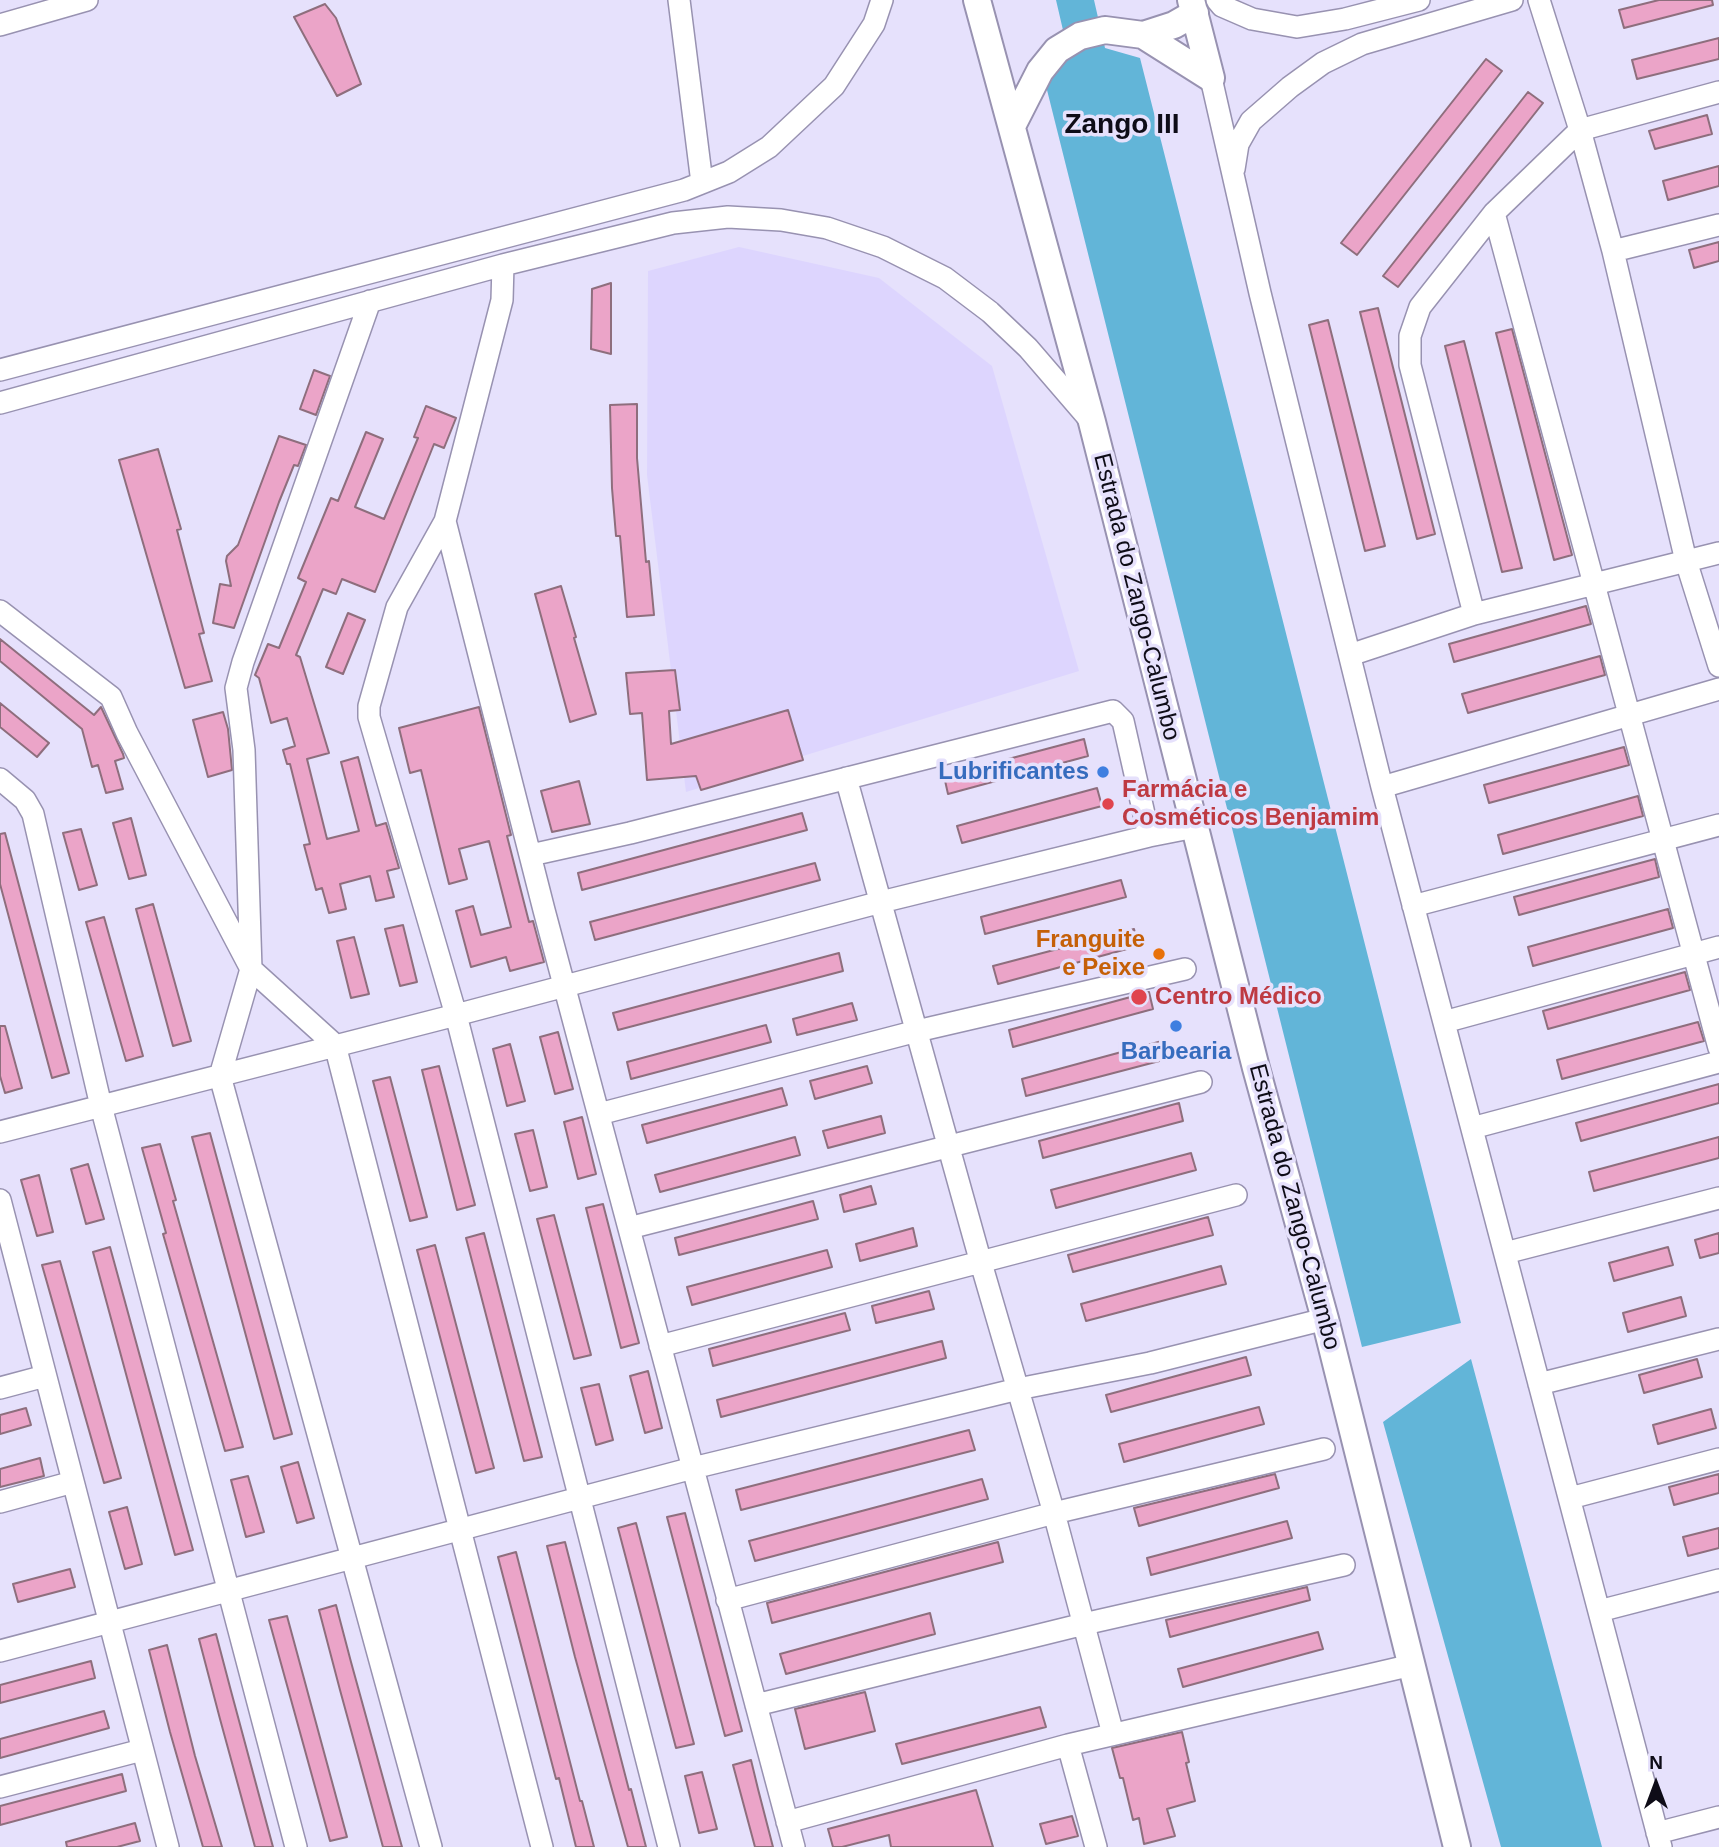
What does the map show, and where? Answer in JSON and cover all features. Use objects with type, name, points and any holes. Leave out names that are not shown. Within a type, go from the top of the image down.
[{"type":"main road","name":"Estrada do Zango-Calumbo","points":[[977,0],[1013,124],[1092,422],[1256,1068],[1325,1319],[1457,1847]]},
{"type":"main road","points":[[1143,35],[1174,25],[1201,4]]},
{"type":"main road","points":[[1201,4],[1211,78]]},
{"type":"main road","points":[[1013,124],[1040,71],[1057,50],[1080,36],[1105,30],[1143,35],[1211,78]]},
{"type":"street","points":[[1,22],[87,0]]},
{"type":"street","points":[[679,0],[702,183]]},
{"type":"street","points":[[0,370],[684,190],[729,172],[769,147],[834,86],[874,24],[883,0]]},
{"type":"street","points":[[1201,4],[1222,6],[1252,19],[1297,27],[1345,19],[1419,0]]},
{"type":"street","points":[[1233,174],[1238,144],[1251,121],[1323,63],[1362,44],[1512,0]]},
{"type":"street","points":[[1539,0],[1580,130],[1613,251],[1686,561],[1719,666]]},
{"type":"street","points":[[1211,78],[1260,293],[1382,787],[1659,1840],[1719,1817]]},
{"type":"street","points":[[1474,614],[1410,365],[1410,335],[1419,307],[1494,213],[1580,130],[1719,92]]},
{"type":"street","points":[[1494,213],[1719,1048]]},
{"type":"street","points":[[0,403],[503,265],[673,223],[728,217],[781,220],[827,228],[883,247],[945,278],[990,312],[1028,348],[1092,422]]},
{"type":"street","points":[[1613,251],[1719,225]]},
{"type":"street","points":[[503,265],[502,300],[445,521],[397,607],[369,706],[374,739],[456,1015],[669,1847]]},
{"type":"street","points":[[370,301],[236,688],[244,750],[251,969],[220,1076],[430,1847]]},
{"type":"street","points":[[445,521],[794,1847]]},
{"type":"street","points":[[1350,655],[1474,614],[1719,553]]},
{"type":"street","points":[[0,611],[111,697],[251,969],[335,1045],[542,1847]]},
{"type":"street","points":[[1382,787],[1719,689]]},
{"type":"street","points":[[531,855],[630,833],[1113,711],[1123,721],[1149,836]]},
{"type":"street","points":[[846,778],[981,1263],[1054,1513],[1113,1734]]},
{"type":"street","points":[[0,779],[25,800],[33,814],[101,1107],[296,1847]]},
{"type":"street","points":[[1413,906],[1719,825]]},
{"type":"street","points":[[0,1132],[881,902],[1195,827]]},
{"type":"street","points":[[1444,1022],[1719,947]]},
{"type":"street","points":[[599,1114],[917,1031],[1185,970]]},
{"type":"street","points":[[1472,1128],[1719,1062]]},
{"type":"street","points":[[629,1228],[1201,1082]]},
{"type":"street","points":[[660,1346],[1236,1195]]},
{"type":"street","points":[[1505,1253],[1719,1198]]},
{"type":"street","points":[[0,1200],[10,1276],[45,1376],[168,1847]]},
{"type":"street","points":[[0,1651],[693,1468],[1018,1389],[1150,1363],[1325,1319]]},
{"type":"street","points":[[1539,1384],[1719,1339]]},
{"type":"street","points":[[0,1388],[45,1376]]},
{"type":"street","points":[[727,1600],[1054,1513],[1324,1450]]},
{"type":"street","points":[[1570,1498],[1719,1458]]},
{"type":"street","points":[[0,1502],[73,1482]]},
{"type":"street","points":[[755,1705],[1084,1624],[1344,1565]]},
{"type":"street","points":[[1599,1611],[1719,1580]]},
{"type":"street","points":[[787,1822],[1068,1745],[1412,1665]]},
{"type":"street","points":[[1068,1745],[1096,1847]]},
{"type":"street","points":[[0,1787],[142,1750]]},
{"type":"shaded area","points":[[739,247],[879,278],[992,366],[1079,671],[686,792],[647,475],[648,271]]},
{"type":"water","points":[[1056,0],[1094,0],[1105,48],[1140,58],[1461,1323],[1362,1347],[1045,82],[1069,56]]},
{"type":"water","points":[[1471,1359],[1602,1847],[1501,1847],[1383,1422]]},
{"type":"building","points":[[1659,0],[1712,0],[1713,5],[1624,28],[1619,10]]},
{"type":"building","points":[[325,4],[336,18],[361,84],[337,96],[294,17]]},
{"type":"building","points":[[1719,38],[1719,59],[1637,79],[1632,60]]},
{"type":"building","points":[[1486,59],[1502,71],[1357,255],[1341,243]]},
{"type":"building","points":[[1528,92],[1543,103],[1398,287],[1383,276]]},
{"type":"building","points":[[1707,115],[1712,134],[1655,149],[1649,131]]},
{"type":"building","points":[[1719,166],[1719,186],[1668,200],[1663,181]]},
{"type":"building","points":[[1719,242],[1719,261],[1694,268],[1689,250]]},
{"type":"building","points":[[611,283],[611,354],[591,349],[592,289]]},
{"type":"building","points":[[1378,308],[1435,534],[1417,539],[1360,312]]},
{"type":"building","points":[[1328,320],[1385,546],[1365,551],[1309,325]]},
{"type":"building","points":[[1512,329],[1572,555],[1554,560],[1496,333]]},
{"type":"building","points":[[1464,341],[1522,568],[1502,572],[1445,346]]},
{"type":"building","points":[[314,370],[330,376],[316,415],[300,409]]},
{"type":"building","points":[[637,404],[637,458],[646,562],[649,561],[654,615],[627,617],[620,536],[616,536],[612,488],[610,405]]},
{"type":"building","points":[[426,406],[456,418],[444,448],[434,444],[375,592],[342,579],[336,594],[323,589],[296,655],[300,657],[329,753],[307,759],[327,839],[359,831],[341,762],[358,757],[376,826],[386,823],[399,868],[387,871],[394,897],[376,901],[370,876],[340,884],[346,909],[329,913],[322,888],[316,890],[304,845],[310,844],[290,764],[287,764],[283,750],[295,746],[287,718],[271,723],[259,678],[255,675],[268,644],[279,648],[306,582],[298,578],[331,498],[338,501],[366,432],[383,439],[355,507],[384,519],[418,438],[414,437]]},
{"type":"building","points":[[279,436],[306,445],[298,466],[294,465],[279,502],[234,628],[213,623],[220,584],[231,586],[227,556],[238,545]]},
{"type":"building","points":[[158,449],[181,529],[177,530],[204,633],[199,634],[212,681],[185,688],[119,460]]},
{"type":"building","points":[[561,586],[596,714],[570,722],[535,594]]},
{"type":"building","points":[[1586,606],[1591,624],[1454,662],[1449,644]]},
{"type":"building","points":[[348,613],[365,620],[343,674],[326,667]]},
{"type":"building","points":[[0,639],[94,715],[101,707],[123,754],[124,758],[115,761],[123,789],[106,793],[98,765],[92,767],[82,729],[0,661]]},
{"type":"building","points":[[1600,656],[1605,675],[1468,713],[1462,694]]},
{"type":"building","points":[[675,670],[680,710],[669,711],[671,744],[788,710],[803,760],[701,790],[696,776],[647,780],[642,713],[630,714],[626,673]]},
{"type":"building","points":[[0,703],[49,743],[37,757],[0,727]]},
{"type":"building","points":[[479,707],[511,835],[507,836],[529,922],[533,921],[544,962],[510,971],[506,957],[471,967],[456,911],[473,906],[481,935],[511,927],[489,841],[459,849],[467,879],[449,884],[421,770],[410,773],[399,728]]},
{"type":"building","points":[[223,712],[228,729],[232,770],[208,777],[193,720]]},
{"type":"building","points":[[1084,739],[1088,756],[948,794],[944,776]]},
{"type":"building","points":[[1624,747],[1629,765],[1489,803],[1484,785]]},
{"type":"building","points":[[579,781],[590,824],[552,832],[541,791]]},
{"type":"building","points":[[1097,788],[1102,806],[962,843],[957,826]]},
{"type":"building","points":[[1638,796],[1643,816],[1503,854],[1498,835]]},
{"type":"building","points":[[802,813],[807,830],[582,890],[578,873]]},
{"type":"building","points":[[131,818],[146,875],[129,879],[113,823]]},
{"type":"building","points":[[81,829],[97,885],[79,890],[63,833]]},
{"type":"building","points":[[5,833],[69,1073],[52,1078],[0,884],[0,834]]},
{"type":"building","points":[[1655,859],[1659,877],[1519,915],[1514,897]]},
{"type":"building","points":[[815,863],[820,880],[595,940],[590,922]]},
{"type":"building","points":[[1121,880],[1126,897],[985,934],[981,917]]},
{"type":"building","points":[[153,904],[191,1041],[173,1046],[136,909]]},
{"type":"building","points":[[1668,909],[1673,928],[1533,966],[1528,947]]},
{"type":"building","points":[[104,917],[143,1056],[126,1061],[86,922]]},
{"type":"building","points":[[403,925],[417,982],[400,986],[385,929]]},
{"type":"building","points":[[1134,929],[1138,946],[998,984],[993,966]]},
{"type":"building","points":[[354,937],[369,994],[351,998],[337,941]]},
{"type":"building","points":[[839,953],[843,971],[618,1030],[613,1013]]},
{"type":"building","points":[[1685,972],[1690,990],[1548,1029],[1543,1011]]},
{"type":"building","points":[[1149,992],[1153,1009],[1013,1047],[1009,1030]]},
{"type":"building","points":[[852,1003],[857,1020],[797,1035],[793,1019]]},
{"type":"building","points":[[1698,1022],[1704,1041],[1562,1079],[1557,1060]]},
{"type":"building","points":[[766,1025],[771,1042],[631,1079],[627,1062]]},
{"type":"building","points":[[0,1026],[5,1026],[22,1088],[5,1093],[0,1076]]},
{"type":"building","points":[[558,1032],[573,1089],[555,1094],[540,1037]]},
{"type":"building","points":[[1162,1041],[1167,1059],[1026,1096],[1022,1079]]},
{"type":"building","points":[[510,1044],[525,1101],[507,1106],[493,1049]]},
{"type":"building","points":[[439,1066],[475,1205],[457,1210],[422,1070]]},
{"type":"building","points":[[867,1066],[872,1083],[815,1099],[810,1081]]},
{"type":"building","points":[[390,1077],[427,1217],[410,1221],[373,1081]]},
{"type":"building","points":[[1719,1084],[1719,1103],[1581,1141],[1576,1123]]},
{"type":"building","points":[[782,1088],[787,1105],[647,1143],[642,1125]]},
{"type":"building","points":[[1179,1103],[1183,1121],[1043,1158],[1039,1141]]},
{"type":"building","points":[[881,1116],[885,1133],[828,1148],[823,1131]]},
{"type":"building","points":[[582,1117],[596,1174],[578,1179],[564,1122]]},
{"type":"building","points":[[533,1130],[547,1187],[530,1191],[515,1134]]},
{"type":"building","points":[[210,1133],[292,1434],[274,1439],[192,1137]]},
{"type":"building","points":[[795,1137],[800,1155],[660,1192],[655,1175]]},
{"type":"building","points":[[1719,1137],[1719,1158],[1594,1191],[1589,1172]]},
{"type":"building","points":[[160,1144],[176,1200],[173,1201],[243,1447],[225,1451],[163,1234],[166,1233],[142,1148]]},
{"type":"building","points":[[1191,1153],[1196,1170],[1056,1208],[1051,1190]]},
{"type":"building","points":[[88,1164],[104,1219],[86,1224],[71,1169]]},
{"type":"building","points":[[39,1175],[53,1232],[37,1236],[21,1180]]},
{"type":"building","points":[[871,1186],[876,1204],[844,1212],[840,1195]]},
{"type":"building","points":[[813,1201],[818,1219],[679,1255],[675,1238]]},
{"type":"building","points":[[603,1204],[639,1343],[621,1348],[586,1208]]},
{"type":"building","points":[[554,1215],[591,1355],[574,1359],[537,1219]]},
{"type":"building","points":[[1208,1217],[1213,1235],[1073,1272],[1068,1255]]},
{"type":"building","points":[[913,1228],[917,1246],[860,1261],[856,1244]]},
{"type":"building","points":[[484,1233],[542,1457],[524,1461],[466,1238]]},
{"type":"building","points":[[1719,1233],[1719,1253],[1700,1258],[1695,1240]]},
{"type":"building","points":[[435,1245],[494,1468],[476,1473],[417,1250]]},
{"type":"building","points":[[110,1247],[193,1550],[175,1555],[93,1252]]},
{"type":"building","points":[[1668,1247],[1673,1265],[1614,1281],[1609,1263]]},
{"type":"building","points":[[827,1250],[832,1267],[692,1305],[687,1287]]},
{"type":"building","points":[[60,1261],[121,1478],[104,1483],[42,1265]]},
{"type":"building","points":[[1221,1266],[1226,1284],[1086,1321],[1081,1304]]},
{"type":"building","points":[[929,1291],[934,1309],[876,1323],[872,1306]]},
{"type":"building","points":[[1681,1297],[1686,1316],[1628,1332],[1623,1313]]},
{"type":"building","points":[[845,1313],[850,1330],[713,1366],[709,1349]]},
{"type":"building","points":[[942,1341],[946,1358],[721,1417],[717,1400]]},
{"type":"building","points":[[1246,1357],[1251,1375],[1111,1412],[1106,1395]]},
{"type":"building","points":[[1697,1359],[1702,1377],[1644,1393],[1639,1375]]},
{"type":"building","points":[[648,1371],[662,1428],[645,1433],[630,1376]]},
{"type":"building","points":[[599,1384],[613,1440],[596,1445],[581,1388]]},
{"type":"building","points":[[1259,1407],[1264,1424],[1124,1462],[1119,1444]]},
{"type":"building","points":[[26,1408],[31,1425],[0,1434],[0,1415]]},
{"type":"building","points":[[1711,1409],[1716,1428],[1658,1444],[1653,1425]]},
{"type":"building","points":[[969,1430],[975,1450],[741,1510],[736,1490]]},
{"type":"building","points":[[40,1458],[44,1476],[0,1487],[0,1469]]},
{"type":"building","points":[[298,1462],[314,1518],[297,1523],[281,1467]]},
{"type":"building","points":[[1275,1474],[1279,1488],[1139,1526],[1134,1508]]},
{"type":"building","points":[[1719,1474],[1719,1493],[1674,1505],[1669,1487]]},
{"type":"building","points":[[248,1476],[264,1532],[246,1537],[231,1480]]},
{"type":"building","points":[[982,1479],[988,1499],[755,1561],[749,1541]]},
{"type":"building","points":[[127,1507],[142,1564],[125,1569],[109,1512]]},
{"type":"building","points":[[685,1513],[742,1731],[725,1736],[667,1517]]},
{"type":"building","points":[[1287,1521],[1292,1538],[1151,1575],[1147,1558]]},
{"type":"building","points":[[636,1523],[694,1744],[676,1748],[618,1528]]},
{"type":"building","points":[[1719,1528],[1719,1548],[1688,1556],[1683,1537]]},
{"type":"building","points":[[565,1542],[646,1847],[628,1847],[575,1657],[547,1546]]},
{"type":"building","points":[[998,1542],[1003,1562],[772,1623],[767,1603]]},
{"type":"building","points":[[516,1552],[594,1847],[576,1847],[559,1778],[556,1779],[498,1557]]},
{"type":"building","points":[[70,1569],[75,1587],[18,1602],[13,1584]]},
{"type":"building","points":[[1307,1587],[1310,1600],[1170,1637],[1166,1620]]},
{"type":"building","points":[[336,1605],[402,1847],[383,1847],[340,1690],[319,1610]]},
{"type":"building","points":[[930,1613],[935,1634],[786,1674],[780,1654]]},
{"type":"building","points":[[287,1616],[347,1837],[330,1841],[269,1620]]},
{"type":"building","points":[[1318,1632],[1323,1649],[1183,1687],[1178,1669]]},
{"type":"building","points":[[216,1634],[273,1847],[255,1847],[220,1719],[199,1639]]},
{"type":"building","points":[[167,1645],[195,1756],[222,1847],[203,1847],[170,1732],[149,1650]]},
{"type":"building","points":[[91,1661],[95,1678],[0,1703],[0,1685]]},
{"type":"building","points":[[865,1692],[875,1731],[805,1749],[795,1709]]},
{"type":"building","points":[[1040,1707],[1046,1727],[902,1764],[896,1744]]},
{"type":"building","points":[[104,1711],[109,1728],[0,1758],[0,1739]]},
{"type":"building","points":[[1182,1732],[1195,1801],[1167,1809],[1175,1836],[1144,1844],[1139,1818],[1133,1820],[1123,1778],[1120,1778],[1112,1748]]},
{"type":"building","points":[[751,1760],[773,1847],[755,1847],[733,1765]]},
{"type":"building","points":[[702,1772],[717,1829],[699,1833],[685,1776]]},
{"type":"building","points":[[122,1774],[126,1791],[0,1825],[0,1806]]},
{"type":"building","points":[[976,1790],[993,1847],[891,1847],[889,1835],[833,1847],[828,1829]]},
{"type":"building","points":[[1072,1816],[1078,1836],[1046,1844],[1040,1824]]},
{"type":"building","points":[[135,1823],[140,1841],[117,1847],[67,1847],[66,1842]]},
{"type":"place","name":"Lubrificantes","points":[[1103,772]]},
{"type":"place","name":"Farmácia e Cosméticos Benjamim","points":[[1108,804]]},
{"type":"place","name":"Franguite e Peixe","points":[[1159,954]]},
{"type":"place","name":"Centro Médico","points":[[1139,997]]},
{"type":"place","name":"Barbearia","points":[[1176,1026]]},
{"type":"district","name":"Zango III","points":[[1122,125]]}]
